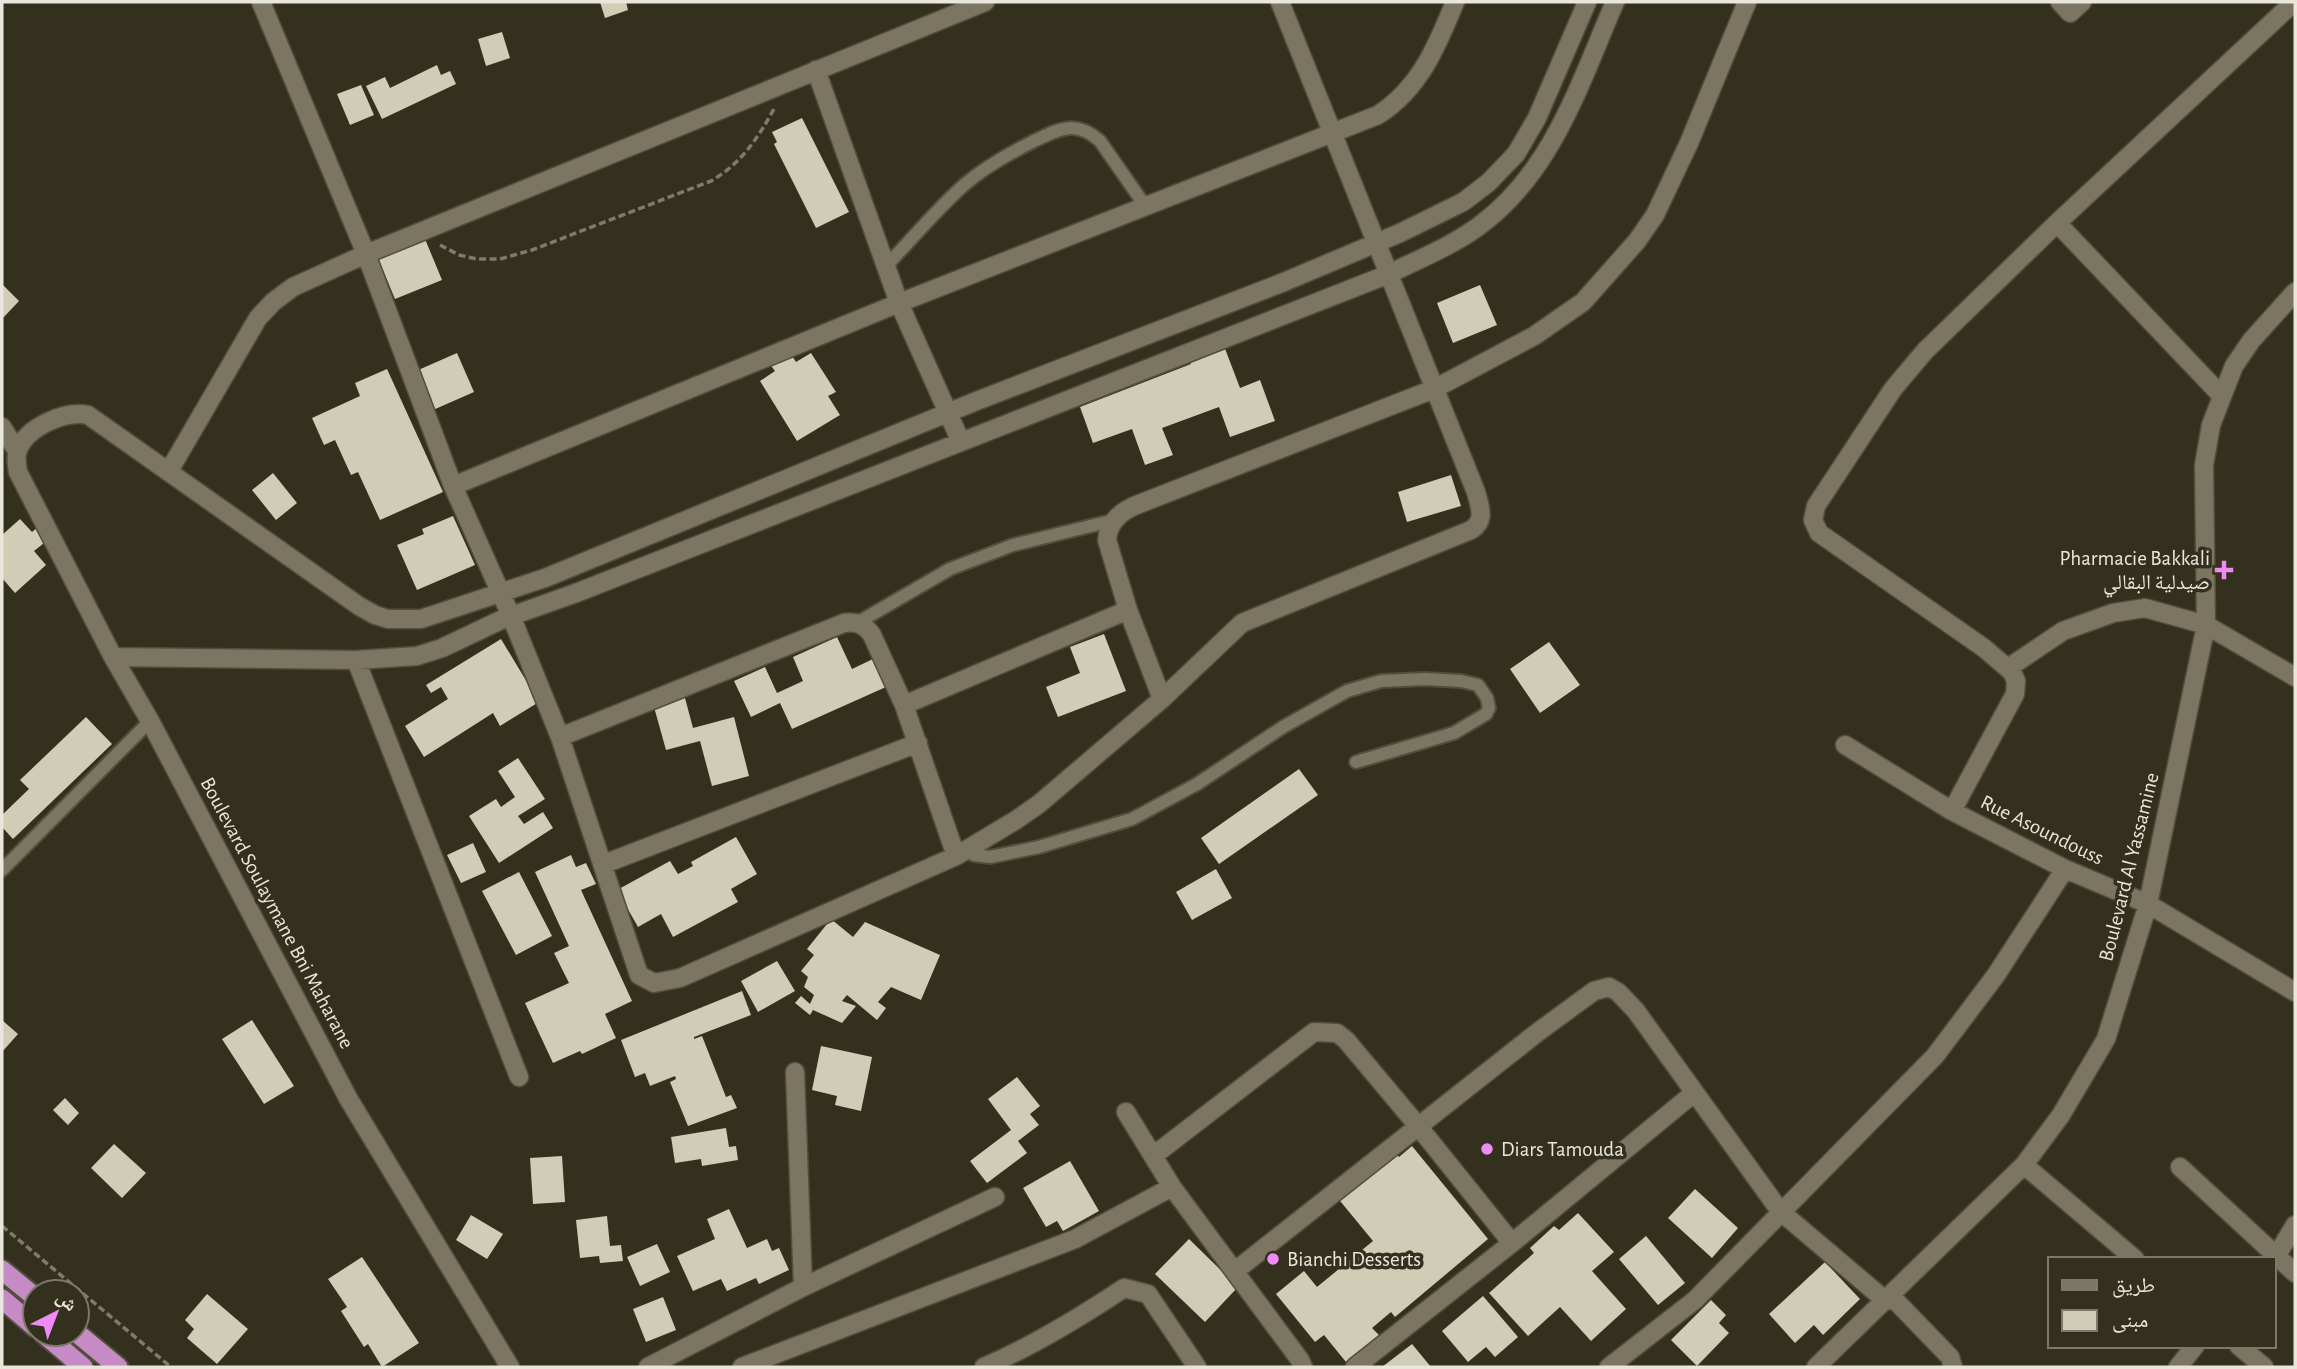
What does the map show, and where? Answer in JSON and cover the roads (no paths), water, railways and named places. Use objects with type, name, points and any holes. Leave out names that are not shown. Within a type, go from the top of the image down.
[{"type":"highway","points":[[2,1269],[21,1285]]},
{"type":"highway","points":[[2,1299],[21,1315]]},
{"type":"highway","points":[[91,1345],[118,1367]]},
{"type":"highway","points":[[61,1348],[83,1367]]},
{"type":"street","points":[[261,2],[366,254],[453,486],[511,616],[560,737],[639,975],[654,983],[680,978],[963,852],[1039,804],[1162,699],[1242,623],[1424,550],[1479,524],[1482,515],[1476,492],[1280,2]]},
{"type":"street","points":[[169,471],[258,318],[273,302],[293,288],[366,254],[985,2]]},
{"type":"street","points":[[453,486],[899,303],[1378,115],[1409,89],[1436,50],[1455,2]]},
{"type":"street","points":[[2,427],[17,452],[28,436],[68,414],[79,413],[94,418],[375,615],[404,620],[421,619],[545,579],[949,412],[1377,244],[1463,202],[1488,183],[1516,154],[1538,118],[1587,2]]},
{"type":"street","points":[[113,657],[356,660],[417,656],[432,652],[511,616],[1390,275],[1470,232],[1504,205],[1521,187],[1549,149],[1615,2]]},
{"type":"street","points":[[1162,699],[1128,610],[1107,540],[1107,531],[1115,520],[1139,504],[1434,389],[1534,336],[1583,302],[1637,241],[1655,215],[1689,143],[1747,2]]},
{"type":"street","points":[[2060,2],[2070,13],[2082,2]]},
{"type":"street","points":[[1952,811],[2015,694],[2015,677],[2008,668],[1961,630],[1819,533],[1814,525],[1813,515],[1819,498],[1893,389],[1925,351],[2057,223],[2294,2]]},
{"type":"street","points":[[816,70],[899,303],[961,442]]},
{"type":"street","points":[[2057,223],[2221,395]]},
{"type":"street","name":"Boulevard Al Yassamine","points":[[1816,1367],[2024,1165],[2061,1115],[2106,1039],[2148,904],[2206,625],[2204,465],[2211,425],[2234,366],[2250,341],[2295,292]]},
{"type":"street","name":"Boulevard Soulaymane Bni Maharane","points":[[17,452],[18,472],[113,657],[150,721],[348,1098],[510,1367]]},
{"type":"street","points":[[2008,668],[2063,631],[2113,613],[2145,608],[2206,625],[2295,677]]},
{"type":"street","points":[[904,705],[1128,610]]},
{"type":"street","points":[[560,737],[844,623],[857,623],[867,628],[872,635],[904,705],[963,852]]},
{"type":"street","points":[[356,660],[519,1077]]},
{"type":"street","points":[[604,864],[918,743]]},
{"type":"street","name":"Rue Asoundouss","points":[[1844,745],[1952,811],[2065,869],[2148,904],[2295,992]]},
{"type":"street","points":[[1609,1367],[1679,1314],[1935,1056],[1996,975],[2065,869]]},
{"type":"street","points":[[1235,1271],[1538,1032],[1602,988],[1609,987],[1618,992],[1636,1011],[1780,1211],[1889,1298],[1950,1357],[1953,1367]]},
{"type":"street","points":[[1153,1156],[1314,1032],[1337,1033],[1346,1040],[1418,1126],[1511,1243]]},
{"type":"street","points":[[795,1072],[803,1287]]},
{"type":"street","points":[[1355,1367],[1695,1093]]},
{"type":"street","points":[[1126,1112],[1172,1187],[1303,1367]]},
{"type":"street","points":[[2024,1165],[2133,1257]]},
{"type":"street","points":[[2180,1167],[2274,1257]]},
{"type":"street","points":[[743,1367],[1075,1238],[1172,1187]]},
{"type":"street","points":[[648,1367],[803,1287],[995,1198]]},
{"type":"street","points":[[2276,1257],[2295,1224]]},
{"type":"street","points":[[2276,1259],[2295,1273]]},
{"type":"street","points":[[984,1367],[1042,1339],[1124,1288],[1148,1294],[1197,1367]]},
{"type":"street","points":[[2178,1367],[2193,1348]]},
{"type":"street","points":[[2241,1348],[2264,1367]]},
{"type":"lane","points":[[886,266],[969,181],[993,163],[1060,129],[1080,129],[1100,141],[1146,207]]},
{"type":"lane","points":[[857,623],[950,569],[1013,545],[1115,520]]},
{"type":"lane","points":[[963,852],[989,857],[1039,846],[1132,819],[1197,784],[1283,727],[1347,691],[1381,681],[1461,681],[1478,685],[1487,698],[1489,708],[1486,714],[1454,733],[1356,762]]},
{"type":"lane","points":[[2,870],[150,721]]},
{"type":"place","name":"Pharmacie Bakkali صيدلية البقالي","points":[[2224,570]]},
{"type":"place","name":"Diars Tamouda","points":[[1487,1149]]},
{"type":"place","name":"Bianchi Desserts","points":[[1273,1259]]}]
